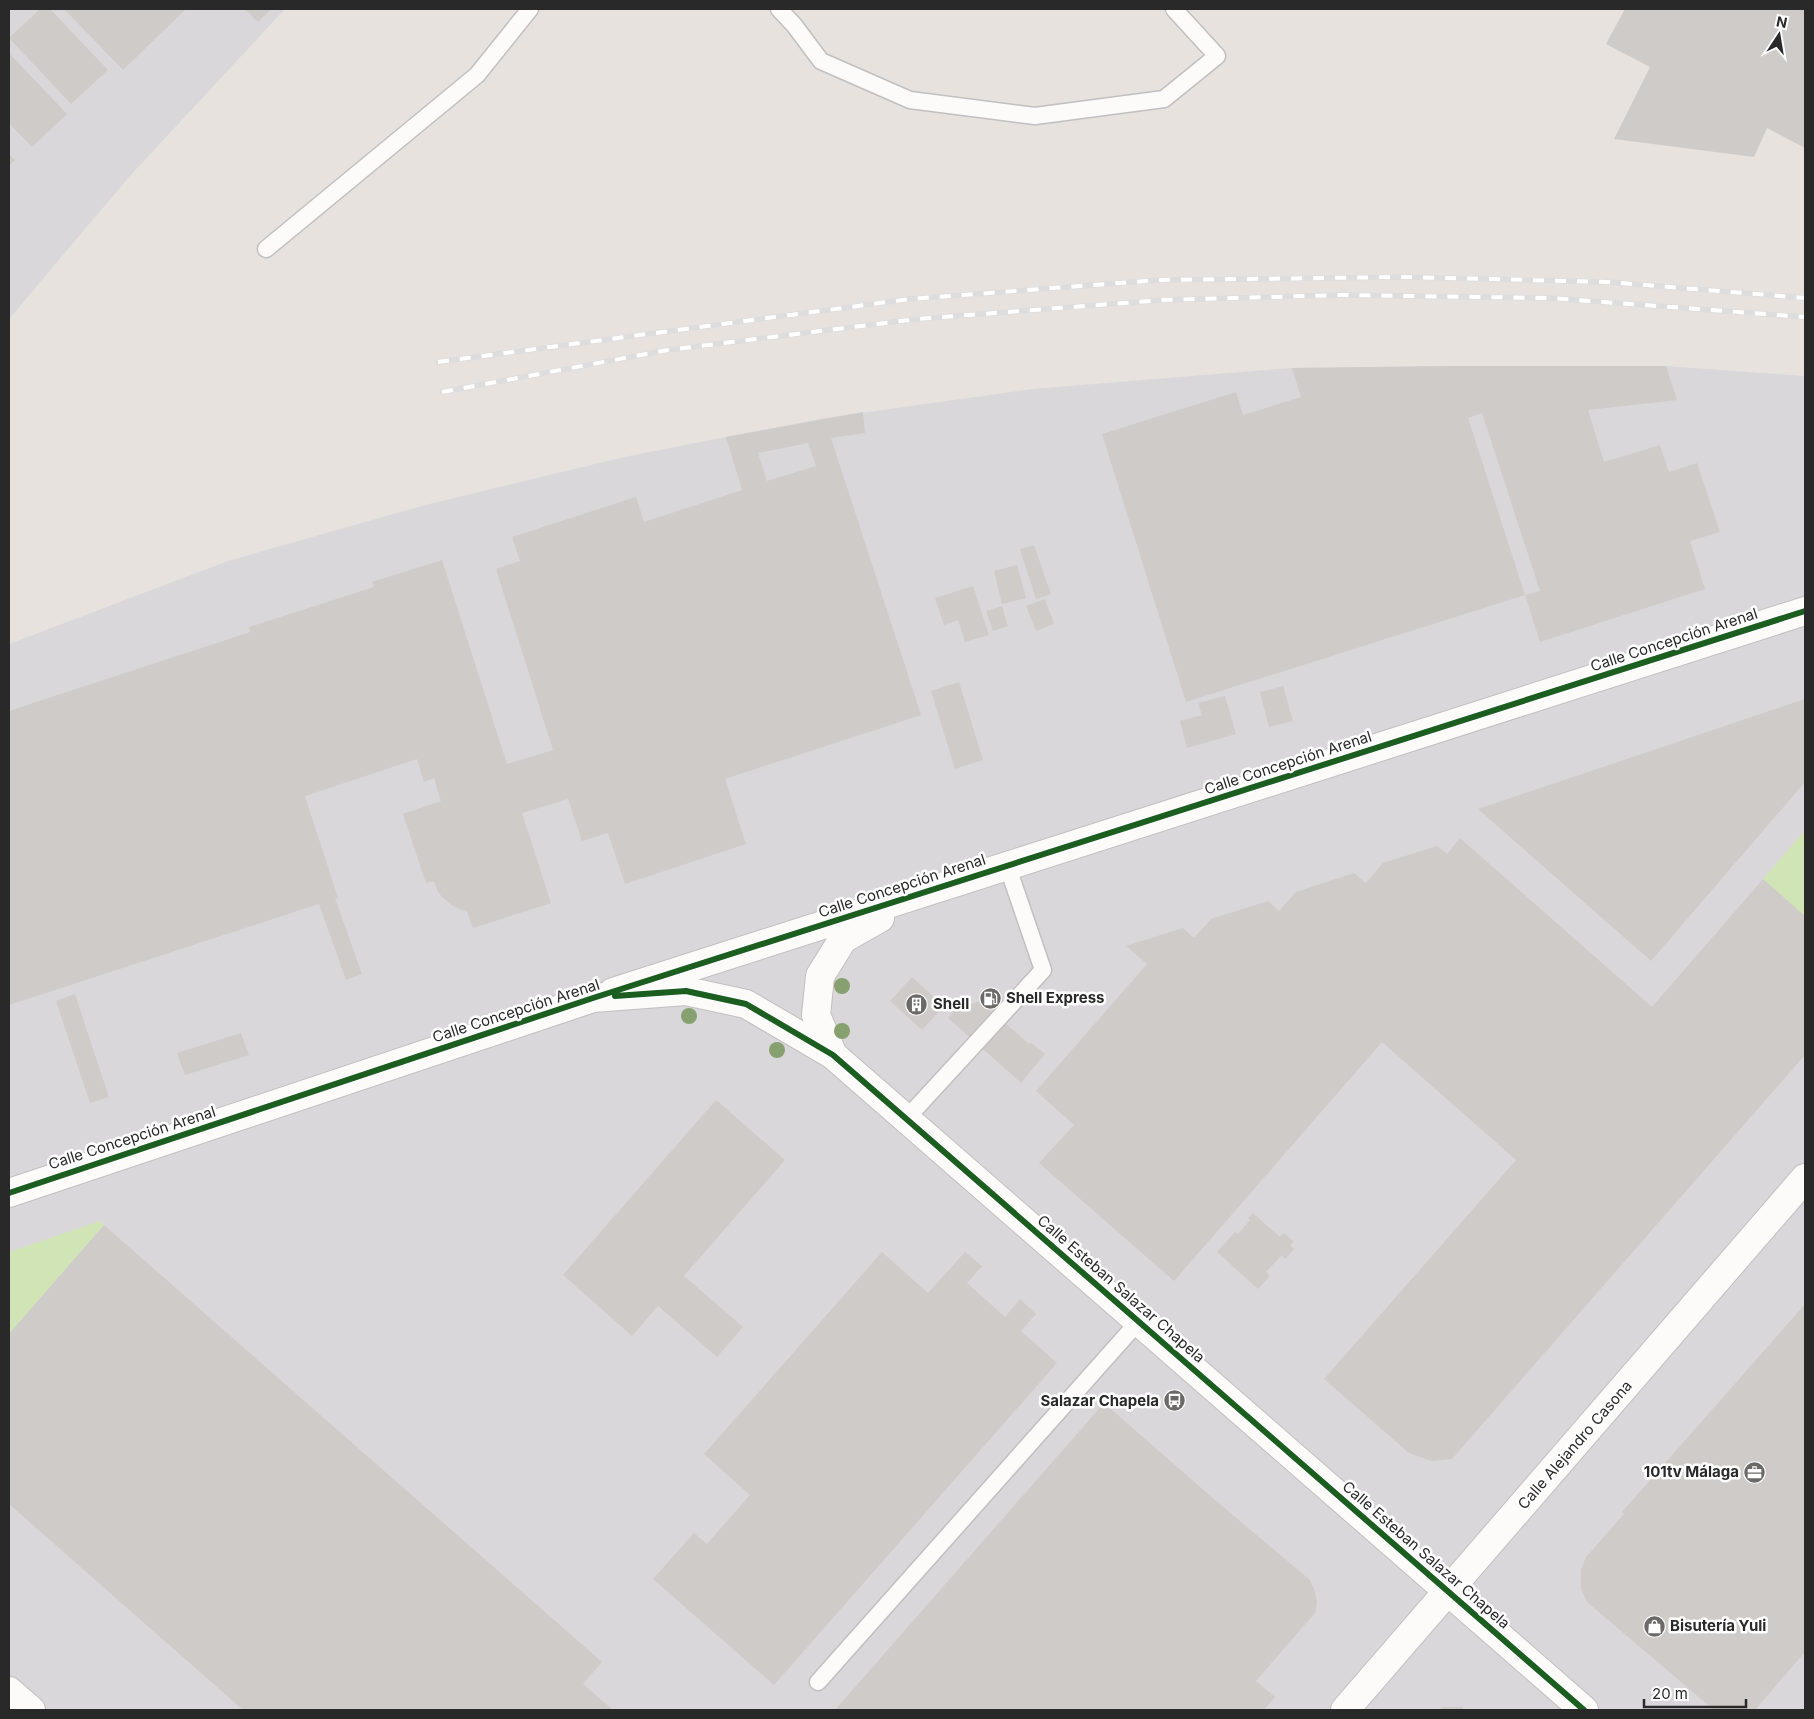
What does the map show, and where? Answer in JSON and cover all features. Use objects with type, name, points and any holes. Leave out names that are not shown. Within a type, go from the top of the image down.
[{"type":"street","name":"Calle Concepción Arenal","points":[[9,1193],[593,998],[1805,611]]},
{"type":"street","name":"Calle Esteban Salazar Chapela","points":[[833,1056],[816,1015],[820,976],[843,939],[931,889]]},
{"type":"street","name":"Calle Esteban Salazar Chapela","points":[[593,998],[686,991],[746,1004],[833,1056],[1584,1710]]},
{"type":"street","name":"Calle Alejandro Casona","points":[[1345,1710],[1805,1178]]},
{"type":"street","points":[[9,1691],[31,1710]]},
{"type":"lane","points":[[266,249],[476,75],[530,9]]},
{"type":"lane","points":[[779,9],[794,25],[821,61],[910,100],[1035,116],[1164,99],[1217,56],[1174,9]]},
{"type":"lane","points":[[906,1119],[1043,970],[1007,865]]},
{"type":"lane","name":"Calle Esteban Salazar Chapela","points":[[818,1682],[1139,1321]]},
{"type":"shaded area","points":[[9,9],[285,9],[129,177],[9,319]]},
{"type":"shaded area","points":[[1666,366],[1805,376],[1805,1710],[9,1710],[9,644],[228,561],[425,505],[624,457],[726,437],[825,418],[1032,389],[1292,368]]},
{"type":"green space","points":[[1805,830],[1805,916],[1763,879]]},
{"type":"green space","points":[[100,1221],[104,1225],[9,1334],[9,1252]]},
{"type":"building","points":[[40,9],[50,9],[108,70],[71,104],[9,38]]},
{"type":"building","points":[[64,9],[186,9],[123,70]]},
{"type":"building","points":[[245,9],[271,9],[258,22]]},
{"type":"building","points":[[1625,9],[1805,9],[1805,148],[1767,128],[1754,157],[1614,139],[1650,67],[1606,44]]},
{"type":"building","points":[[9,53],[67,114],[32,147],[9,123]]},
{"type":"building","points":[[9,154],[15,160],[9,166]]},
{"type":"building","points":[[1666,366],[1677,400],[1588,410],[1604,462],[1660,445],[1669,472],[1697,463],[1720,532],[1690,541],[1705,589],[1540,642],[1525,595],[1186,702],[1102,434],[1236,392],[1243,415],[1301,397],[1292,368]],"holes":[[[1482,413],[1540,591],[1525,595],[1468,418]]]},
{"type":"building","points":[[863,412],[865,433],[831,438],[921,715],[725,779],[746,844],[625,884],[608,833],[582,841],[568,799],[522,813],[551,903],[473,928],[467,912],[453,906],[443,898],[438,892],[434,881],[426,883],[403,814],[441,801],[434,778],[424,782],[417,759],[305,796],[338,898],[335,898],[362,974],[346,980],[319,904],[9,1005],[9,711],[250,632],[249,627],[374,587],[372,582],[442,560],[507,764],[553,750],[496,569],[520,561],[512,537],[636,497],[644,522],[742,490],[726,437]],"holes":[[[808,443],[816,466],[767,481],[758,453]]]},
{"type":"building","points":[[1034,545],[1051,594],[1036,599],[1020,549]]},
{"type":"building","points":[[1017,565],[1026,598],[1002,604],[994,571]]},
{"type":"building","points":[[973,586],[989,635],[965,642],[958,620],[944,625],[935,598]]},
{"type":"building","points":[[1045,599],[1054,624],[1036,631],[1026,606]]},
{"type":"building","points":[[1002,606],[1008,626],[993,631],[986,611]]},
{"type":"building","points":[[959,682],[983,760],[955,769],[931,691]]},
{"type":"building","points":[[1283,686],[1293,721],[1269,727],[1260,692]]},
{"type":"building","points":[[1225,696],[1236,734],[1187,748],[1180,721],[1202,715],[1198,703]]},
{"type":"building","points":[[1805,699],[1805,782],[1651,961],[1478,809]]},
{"type":"building","points":[[1460,838],[1652,1007],[1763,879],[1805,916],[1805,1055],[1452,1459],[1431,1461],[1409,1453],[1324,1379],[1516,1160],[1382,1042],[1174,1281],[1039,1163],[1074,1125],[1036,1091],[1147,964],[1126,946],[1183,928],[1194,938],[1211,919],[1268,901],[1279,911],[1296,892],[1354,873],[1366,883],[1383,863],[1437,846],[1447,854]]},
{"type":"building","name":"Shell","points":[[912,977],[944,1006],[922,1030],[890,1001]]},
{"type":"building","points":[[75,994],[109,1097],[90,1103],[56,1001]]},
{"type":"building","points":[[980,1001],[1029,1044],[1030,1042],[1045,1054],[1021,1083],[948,1018],[955,1010]]},
{"type":"building","points":[[241,1033],[249,1055],[185,1075],[177,1053]]},
{"type":"building","points":[[716,1100],[785,1160],[684,1276],[743,1327],[717,1357],[658,1306],[632,1336],[563,1275]]},
{"type":"building","points":[[1253,1213],[1280,1237],[1284,1233],[1294,1242],[1290,1245],[1294,1249],[1285,1259],[1282,1255],[1266,1272],[1270,1276],[1258,1289],[1217,1252],[1235,1232],[1238,1234],[1250,1220],[1248,1218]]},
{"type":"building","points":[[104,1225],[602,1662],[583,1684],[613,1710],[243,1710],[9,1504],[9,1334]]},
{"type":"building","points":[[882,1252],[928,1293],[965,1252],[982,1266],[967,1283],[1005,1317],[1020,1299],[1036,1314],[1021,1331],[1057,1363],[774,1685],[653,1579],[694,1533],[707,1544],[750,1495],[704,1454]]},
{"type":"building","points":[[1805,1304],[1805,1652],[1755,1710],[1714,1710],[1587,1602],[1581,1589],[1581,1570],[1586,1557],[1624,1514],[1622,1512]]},
{"type":"building","points":[[1104,1403],[1310,1580],[1317,1601],[1315,1613],[1256,1681],[1275,1697],[1264,1710],[835,1710]]},
{"type":"building","points":[[1442,1707],[1463,1707],[1463,1710],[1442,1710]]},
{"type":"railway","points":[[438,362],[910,299],[1159,280],[1406,277],[1608,282],[1805,298]]},
{"type":"railway","points":[[442,392],[668,350],[917,319],[1163,300],[1340,295],[1550,298],[1805,317]]},
{"type":"cycle path","points":[[9,1193],[593,998],[1805,611]]},
{"type":"cycle path","points":[[615,996],[686,991],[746,1004],[833,1055],[1584,1710]]},
{"type":"place","name":"Shell Express","points":[[990,998]]},
{"type":"place","name":"Shell","points":[[917,1004]]},
{"type":"place","name":"Salazar Chapela","points":[[1175,1401]]},
{"type":"place","name":"101tv Málaga","points":[[1755,1472]]},
{"type":"place","name":"Bisutería Yuli","points":[[1654,1626]]}]
